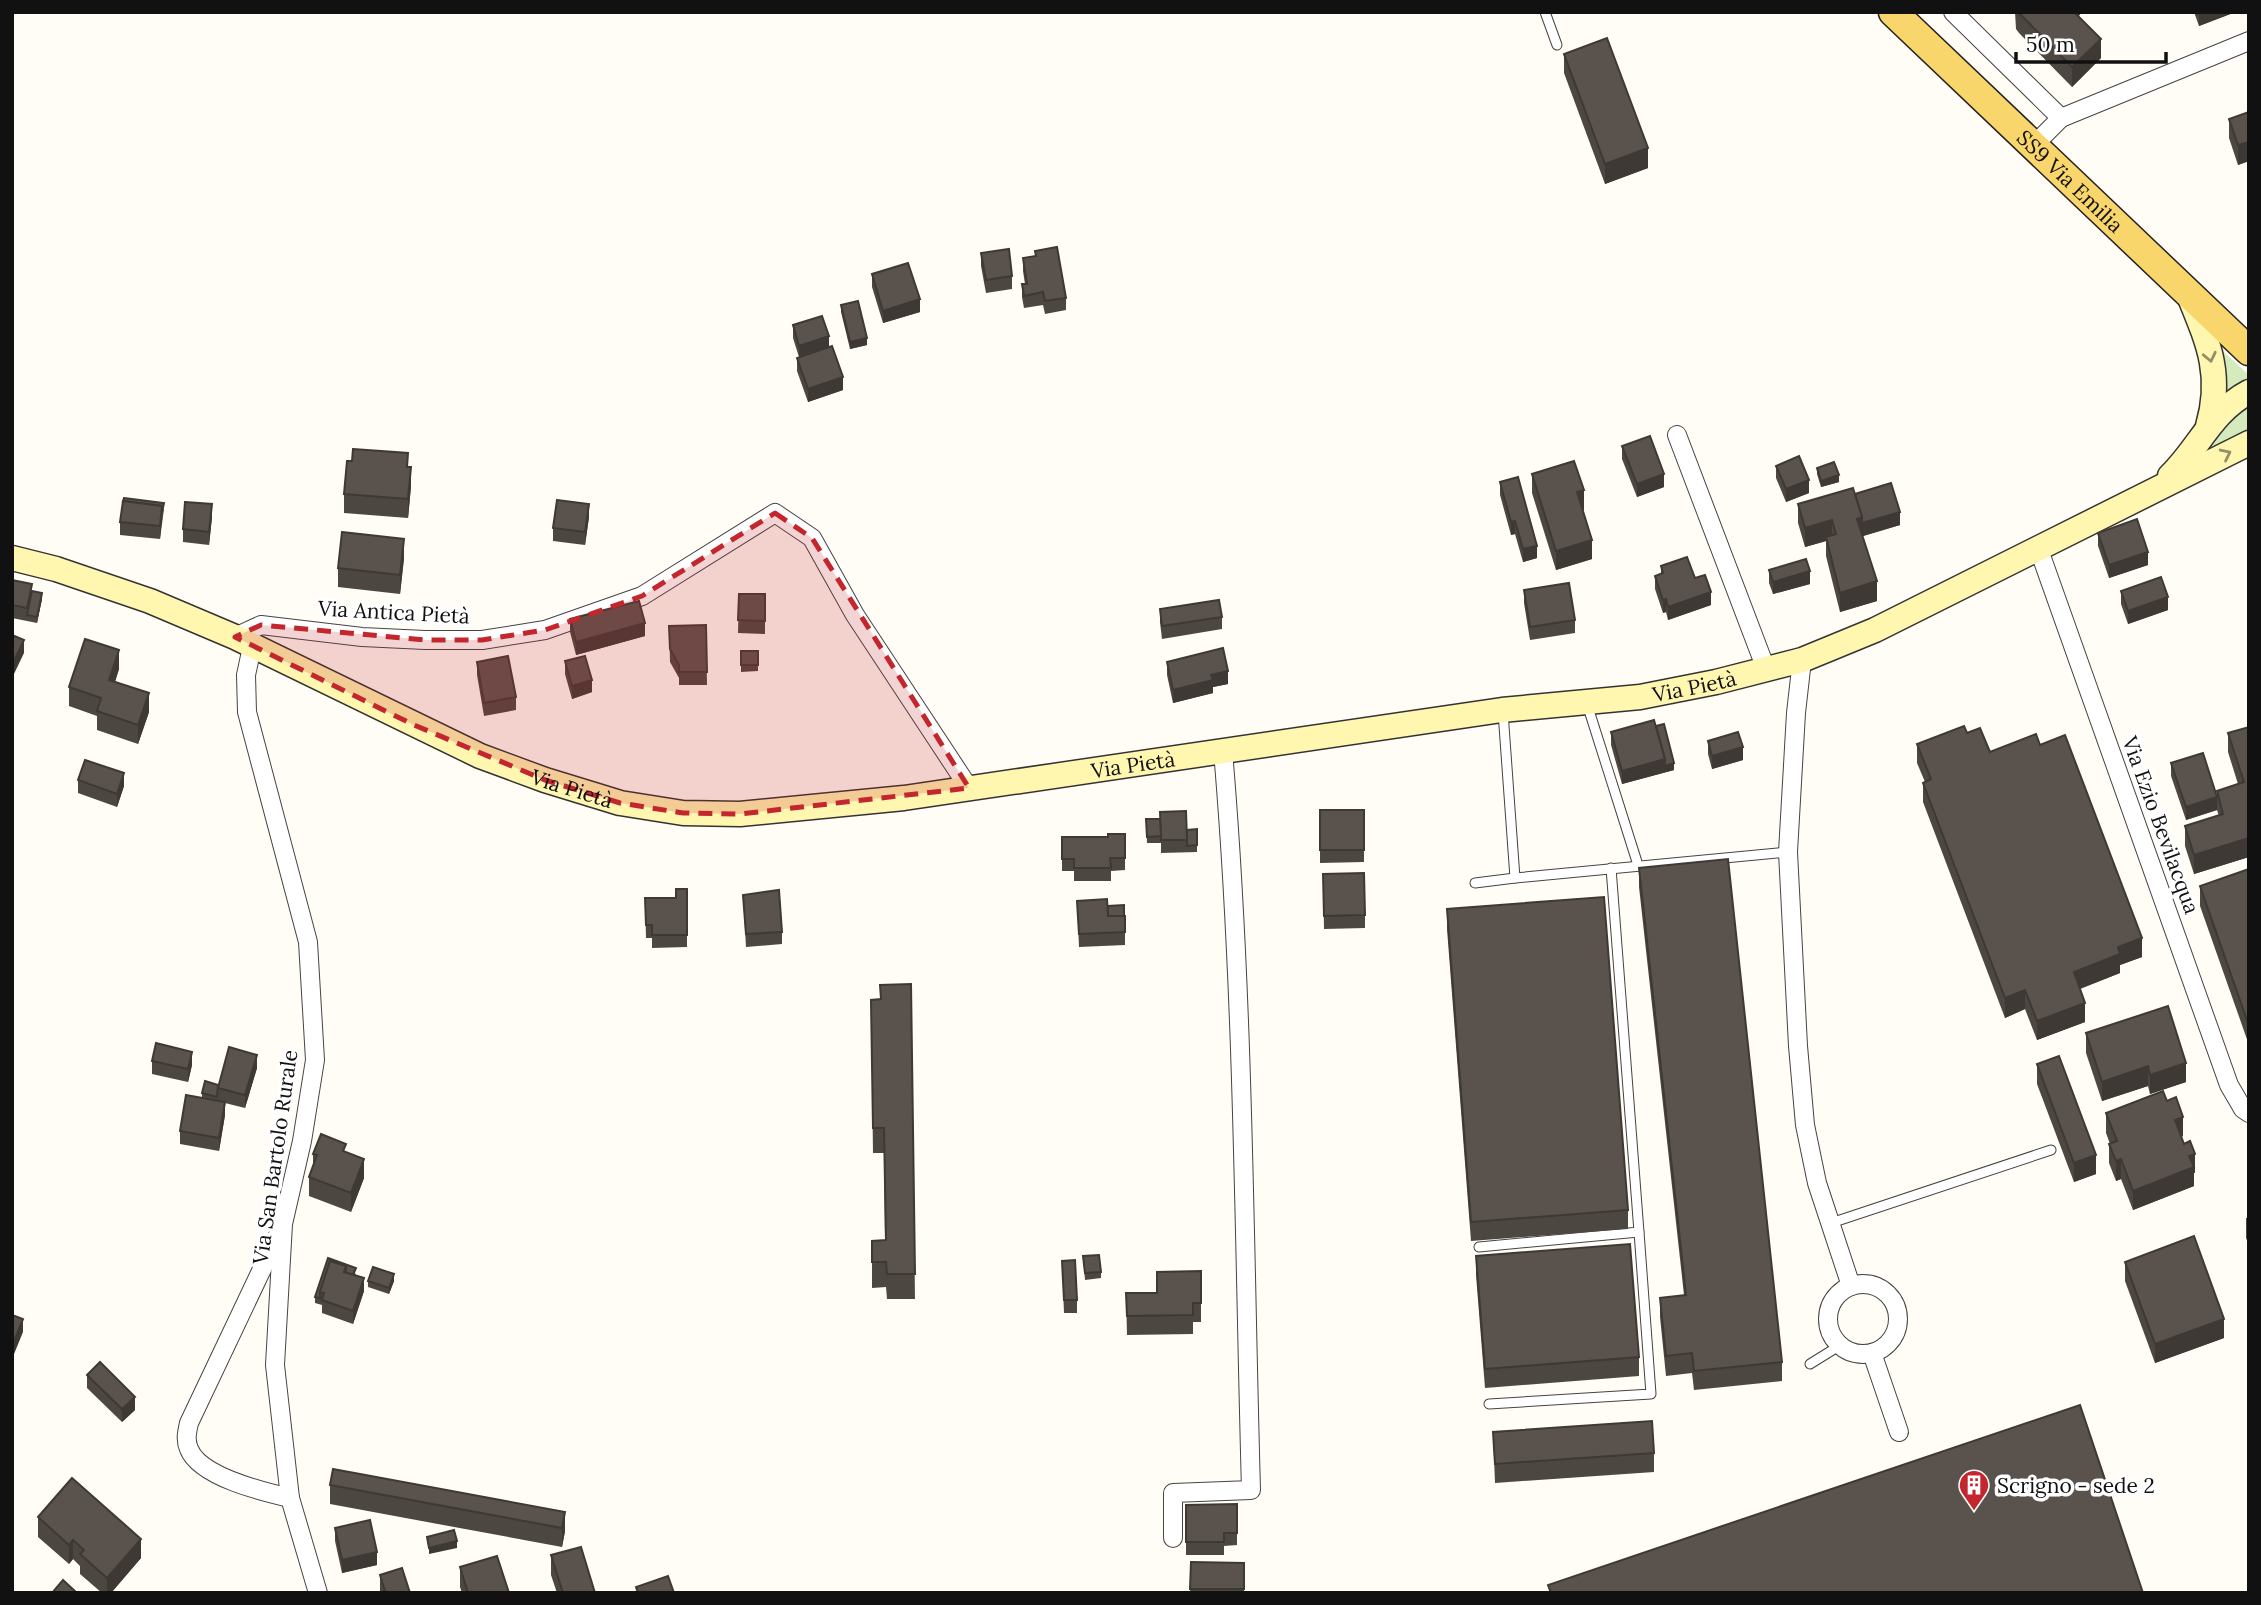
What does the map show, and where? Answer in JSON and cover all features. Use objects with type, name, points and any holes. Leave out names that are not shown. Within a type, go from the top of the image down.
[{"type":"main road","name":"SS9 Via Emilia","points":[[1893,12],[2249,351]]},
{"type":"street","points":[[1960,15],[2061,118]]},
{"type":"street","points":[[2034,146],[2061,118],[2249,41]]},
{"type":"street","points":[[2188,293],[2203,330],[2216,389],[2207,426]]},
{"type":"street","points":[[2159,486],[2189,455],[2207,426],[2236,398],[2249,392]]},
{"type":"street","points":[[1677,435],[1766,669]]},
{"type":"street","name":"Via Pietà","points":[[12,558],[55,569],[150,601],[243,642],[480,756],[620,803],[683,813],[740,814],[904,798],[1502,710],[1640,697],[1716,682],[1802,660],[1875,629],[2249,443]]},
{"type":"street","name":"Via Antica Pietà","points":[[243,642],[261,625],[425,640],[482,640],[545,630],[642,596],[775,513],[812,538],[855,615],[969,788]]},
{"type":"street","name":"Via Ezio Bevilacqua","points":[[2038,547],[2229,1085],[2243,1109],[2249,1113]]},
{"type":"street","name":"Via San Bartolo Rurale","points":[[243,642],[247,712],[308,942],[315,1060],[302,1141],[283,1224],[275,1365],[290,1498],[318,1593]]},
{"type":"street","points":[[1802,660],[1796,713],[1788,852],[1794,997],[1805,1125],[1817,1183],[1852,1286]]},
{"type":"street","points":[[1172,1538],[1173,1493],[1251,1490],[1242,1118],[1230,829],[1223,751]]},
{"type":"street","points":[[283,1224],[189,1423],[186,1441],[190,1453],[206,1468],[266,1492],[290,1498]]},
{"type":"street","points":[[1874,1285],[1884,1290],[1896,1308],[1896,1331],[1891,1341],[1872,1353],[1849,1352],[1839,1346],[1829,1328],[1827,1317],[1834,1298],[1852,1286],[1874,1285]]},
{"type":"street","points":[[1872,1353],[1899,1432]]},
{"type":"lane","points":[[1545,12],[1557,45]]},
{"type":"lane","points":[[1586,702],[1637,865]]},
{"type":"lane","points":[[1502,710],[1516,878]]},
{"type":"lane","points":[[1475,883],[1788,852]]},
{"type":"lane","points":[[1489,1404],[1651,1394],[1611,868]]},
{"type":"lane","points":[[1831,1223],[2051,1150]]},
{"type":"lane","points":[[1479,1247],[1639,1232]]},
{"type":"lane","points":[[1810,1364],[1839,1346]]},
{"type":"highlighted area","points":[[775,513],[812,538],[969,788],[740,814],[683,813],[620,803],[545,780],[414,725],[235,637],[261,625],[425,640],[482,640],[545,630],[642,596]]},
{"type":"green space","points":[[2216,345],[2249,375],[2249,379],[2224,396]]},
{"type":"green space","points":[[2249,401],[2247,433],[2203,458],[2217,428]]},
{"type":"building","points":[[2018,12],[2074,12],[2101,39],[2072,67]]},
{"type":"building","points":[[1607,38],[1648,148],[1605,164],[1564,54]]},
{"type":"building","points":[[2249,112],[2249,142],[2238,145],[2229,119]]},
{"type":"building","points":[[1057,247],[1066,298],[1045,301],[1043,292],[1024,296],[1022,284],[1027,284],[1023,258],[1036,256],[1035,251]]},
{"type":"building","points":[[1009,249],[1012,276],[986,280],[981,253]]},
{"type":"building","points":[[908,263],[920,299],[883,311],[872,274]]},
{"type":"building","points":[[858,301],[867,338],[850,342],[841,305]]},
{"type":"building","points":[[822,316],[829,336],[799,346],[793,325]]},
{"type":"building","points":[[832,346],[843,377],[808,389],[797,358]]},
{"type":"building","points":[[1650,436],[1664,474],[1637,484],[1622,446]]},
{"type":"building","points":[[353,449],[408,453],[407,467],[411,467],[408,499],[344,494],[347,461],[352,461]]},
{"type":"building","points":[[1799,456],[1809,480],[1786,489],[1776,466]]},
{"type":"building","points":[[1574,461],[1584,490],[1577,492],[1592,540],[1556,551],[1532,474]]},
{"type":"building","points":[[1834,462],[1839,475],[1821,481],[1817,468]]},
{"type":"building","points":[[1518,477],[1537,546],[1523,549],[1515,521],[1511,522],[1500,482]]},
{"type":"building","points":[[1891,483],[1900,512],[1862,523],[1855,494]]},
{"type":"building","points":[[1853,488],[1862,517],[1857,519],[1877,581],[1840,593],[1826,537],[1836,534],[1832,520],[1805,528],[1798,504]]},
{"type":"building","points":[[124,498],[164,503],[162,512],[162,506],[123,501]]},
{"type":"building","points":[[557,500],[589,504],[585,532],[553,528]]},
{"type":"building","points":[[123,501],[162,506],[160,526],[120,522]]},
{"type":"building","points":[[185,502],[212,504],[209,532],[183,529]]},
{"type":"building","points":[[2137,519],[2148,552],[2109,565],[2098,533]]},
{"type":"building","points":[[342,532],[404,539],[400,575],[338,568]]},
{"type":"building","points":[[1687,557],[1695,578],[1705,575],[1711,592],[1668,607],[1655,576],[1663,573],[1661,566]]},
{"type":"building","points":[[1806,559],[1810,571],[1773,582],[1769,570]]},
{"type":"building","points":[[2161,577],[2168,597],[2128,611],[2121,591]]},
{"type":"building","points":[[12,580],[32,584],[27,608],[12,605]]},
{"type":"building","points":[[1569,583],[1575,620],[1530,627],[1524,590]]},
{"type":"building","points":[[32,591],[42,593],[37,617],[27,615]]},
{"type":"building","points":[[739,594],[765,594],[765,621],[738,620]]},
{"type":"building","points":[[1219,600],[1222,617],[1162,626],[1160,609]]},
{"type":"building","points":[[639,601],[645,623],[576,642],[570,619]]},
{"type":"building","points":[[706,625],[707,672],[679,672],[679,665],[670,649],[669,626]]},
{"type":"building","points":[[12,635],[24,640],[13,663],[12,663]]},
{"type":"building","points":[[85,639],[119,650],[109,680],[149,693],[138,725],[97,711],[101,698],[69,687]]},
{"type":"building","points":[[1223,648],[1228,671],[1211,675],[1213,680],[1173,690],[1167,662]]},
{"type":"building","points":[[741,651],[758,651],[758,665],[741,665]]},
{"type":"building","points":[[508,656],[516,697],[484,703],[477,662]]},
{"type":"building","points":[[585,656],[592,680],[572,686],[565,661]]},
{"type":"building","points":[[1654,720],[1665,759],[1622,771],[1611,732]]},
{"type":"building","points":[[1664,724],[1674,763],[1665,766],[1656,726]]},
{"type":"building","points":[[1964,726],[1967,733],[1980,728],[1990,752],[2036,734],[2040,745],[2065,735],[2142,938],[2118,947],[2120,954],[2074,972],[2085,1003],[2037,1021],[2025,990],[2005,998],[1923,783],[1931,779],[1917,744]]},
{"type":"building","points":[[2249,727],[2249,838],[2194,855],[2185,826],[2223,814],[2217,791],[2244,782],[2228,733]]},
{"type":"building","points":[[1738,732],[1743,747],[1712,756],[1708,741]]},
{"type":"building","points":[[2203,753],[2217,797],[2186,807],[2171,763]]},
{"type":"building","points":[[85,760],[124,773],[117,794],[78,780]]},
{"type":"building","points":[[1320,810],[1364,810],[1364,850],[1320,850]]},
{"type":"building","points":[[1186,811],[1187,840],[1161,840],[1160,812]]},
{"type":"building","points":[[1146,819],[1160,819],[1161,836],[1147,837]]},
{"type":"building","points":[[1197,829],[1197,845],[1187,846],[1187,830]]},
{"type":"building","points":[[1108,834],[1125,834],[1125,858],[1110,858],[1111,868],[1074,868],[1074,859],[1062,859],[1062,837],[1108,837]]},
{"type":"building","points":[[1728,859],[1782,1362],[1694,1371],[1692,1353],[1666,1356],[1660,1298],[1686,1295],[1639,868]]},
{"type":"building","points":[[2249,869],[2249,1026],[2200,886]]},
{"type":"building","points":[[1364,873],[1365,915],[1324,916],[1323,874]]},
{"type":"building","points":[[676,889],[687,889],[687,935],[652,935],[652,925],[646,925],[645,898],[676,898]]},
{"type":"building","points":[[779,890],[782,932],[746,934],[743,895]]},
{"type":"building","points":[[1604,897],[1628,1210],[1471,1222],[1447,909]]},
{"type":"building","points":[[1107,899],[1108,916],[1125,916],[1125,932],[1079,934],[1077,901]]},
{"type":"building","points":[[1124,905],[1124,916],[1108,916],[1108,906]]},
{"type":"building","points":[[911,984],[915,1274],[887,1274],[886,1262],[872,1262],[872,1241],[886,1240],[884,1128],[873,1128],[871,1000],[881,999],[880,985]]},
{"type":"building","points":[[2168,1006],[2186,1063],[2150,1075],[2148,1066],[2102,1082],[2086,1033]]},
{"type":"building","points":[[156,1043],[192,1052],[188,1069],[152,1061]]},
{"type":"building","points":[[229,1047],[257,1055],[245,1095],[218,1088]]},
{"type":"building","points":[[2059,1056],[2096,1155],[2074,1163],[2037,1064]]},
{"type":"building","points":[[205,1081],[218,1085],[217,1097],[202,1093]]},
{"type":"building","points":[[2163,1091],[2167,1101],[2176,1097],[2183,1117],[2175,1120],[2184,1144],[2190,1141],[2195,1154],[2189,1156],[2194,1167],[2133,1191],[2121,1159],[2116,1161],[2109,1144],[2117,1141],[2106,1113]]},
{"type":"building","points":[[186,1095],[225,1102],[219,1138],[180,1131]]},
{"type":"building","points":[[321,1134],[346,1144],[343,1151],[364,1159],[351,1193],[309,1177],[317,1155],[313,1154]]},
{"type":"building","points":[[2194,1236],[2224,1319],[2155,1344],[2125,1262]]},
{"type":"building","points":[[1630,1244],[1639,1357],[1485,1369],[1476,1256]]},
{"type":"building","points":[[1099,1255],[1101,1272],[1085,1273],[1083,1256]]},
{"type":"building","points":[[328,1258],[356,1268],[353,1275],[346,1273],[346,1266],[330,1261],[320,1298],[315,1297]]},
{"type":"building","points":[[1075,1260],[1077,1300],[1064,1300],[1062,1261]]},
{"type":"building","points":[[330,1261],[346,1266],[344,1272],[364,1278],[353,1311],[322,1300],[324,1293],[320,1292]]},
{"type":"building","points":[[373,1267],[394,1274],[389,1288],[368,1281]]},
{"type":"building","points":[[1201,1271],[1201,1303],[1193,1303],[1193,1315],[1127,1316],[1126,1293],[1157,1293],[1157,1272]]},
{"type":"building","points":[[12,1315],[23,1319],[12,1346]]},
{"type":"building","points":[[100,1362],[135,1397],[122,1409],[87,1375]]},
{"type":"building","name":"Scrigno - sede 2","points":[[2080,1405],[2143,1593],[1551,1593],[1548,1585]]},
{"type":"building","points":[[1652,1421],[1654,1453],[1495,1464],[1493,1432]]},
{"type":"building","points":[[333,1469],[565,1512],[562,1528],[330,1485]]},
{"type":"building","points":[[72,1478],[141,1539],[107,1578],[80,1554],[84,1550],[73,1540],[69,1545],[38,1517]]},
{"type":"building","points":[[1237,1504],[1237,1533],[1224,1533],[1224,1542],[1186,1542],[1186,1505]]},
{"type":"building","points":[[370,1520],[377,1552],[342,1560],[335,1528]]},
{"type":"building","points":[[454,1530],[457,1541],[429,1548],[427,1537]]},
{"type":"building","points":[[581,1547],[595,1593],[563,1593],[551,1555]]},
{"type":"building","points":[[497,1556],[509,1593],[468,1593],[460,1567]]},
{"type":"building","points":[[1191,1562],[1244,1563],[1244,1589],[1190,1589]]},
{"type":"building","points":[[402,1568],[410,1593],[379,1593],[385,1591],[380,1575]]},
{"type":"building","points":[[668,1576],[674,1593],[638,1593],[636,1587]]},
{"type":"building","points":[[63,1580],[77,1593],[52,1593]]},
{"type":"place","name":"Scrigno - sede 2","points":[[1974,1512]]}]
